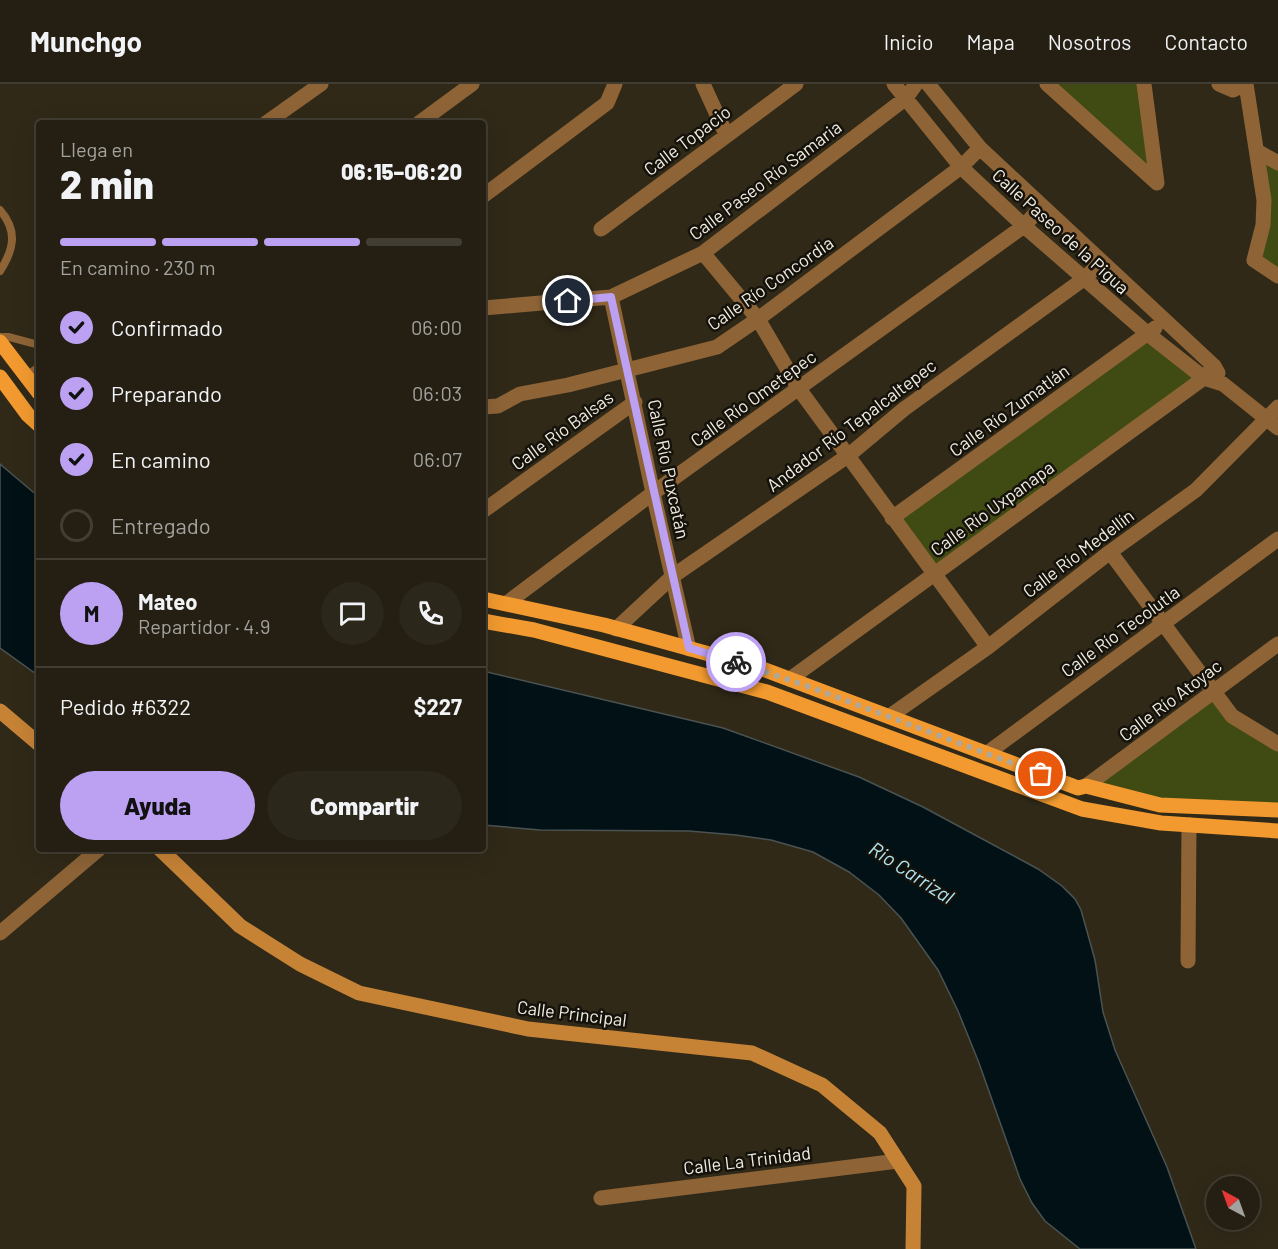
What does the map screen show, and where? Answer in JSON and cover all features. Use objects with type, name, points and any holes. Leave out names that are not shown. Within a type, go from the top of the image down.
[{"type":"main road","points":[[0,342],[36,389]]},
{"type":"main road","points":[[0,377],[36,422]]},
{"type":"main road","points":[[486,600],[689,648],[790,679],[1078,788],[1086,786],[1160,805],[1278,810]]},
{"type":"main road","points":[[486,622],[534,630],[767,692],[1082,808],[1161,823],[1278,831]]},
{"type":"main road","points":[[0,711],[36,741]]},
{"type":"main road","name":"Calle Principal","points":[[163,852],[240,926],[300,963],[359,993],[528,1029],[752,1053],[822,1085],[880,1133],[914,1186],[913,1249]]},
{"type":"street","points":[[270,120],[321,84]]},
{"type":"street","points":[[422,120],[452,91],[472,84]]},
{"type":"street","points":[[486,194],[607,103],[615,84]]},
{"type":"street","points":[[703,84],[726,134]]},
{"type":"street","name":"Calle Topacio","points":[[601,229],[796,84]]},
{"type":"street","name":"Calle Paseo de la Pigua","points":[[894,84],[962,167],[1024,226],[1148,334],[1203,378],[1223,384],[1272,424]]},
{"type":"street","name":"Calle Paseo Río Samaria","points":[[486,308],[611,297],[703,253],[906,99],[916,84]]},
{"type":"street","name":"Calle Paseo de la Pigua","points":[[928,84],[980,148],[1214,366],[1223,384]]},
{"type":"street","points":[[1047,84],[1157,183],[1144,84]]},
{"type":"street","points":[[1219,84],[1233,90],[1245,84],[1264,200],[1263,225],[1254,260],[1278,276]]},
{"type":"street","name":"Calle Río Concordia","points":[[490,406],[520,394],[568,385],[717,347],[962,167],[980,148]]},
{"type":"street","points":[[1257,151],[1278,163]]},
{"type":"street","name":"Calle Río Ometepec","points":[[507,603],[653,494],[1024,226],[1041,207]]},
{"type":"street","points":[[703,253],[758,319],[799,389],[988,647]]},
{"type":"street","name":"Andador Río Tepalcaltepec","points":[[616,629],[673,576],[849,456],[904,409],[1085,278],[1101,262]]},
{"type":"street","name":"Calle Río Puxcatán","points":[[611,297],[689,648]]},
{"type":"street","name":"Calle Río Zumatlán","points":[[892,518],[1148,334],[1164,319]]},
{"type":"street","name":"Calle Río Uxpanapa","points":[[790,679],[1203,378],[1214,366]]},
{"type":"street","name":"Calle Río Balsas","points":[[486,509],[635,402]]},
{"type":"street","name":"Calle Río Medellín","points":[[890,716],[988,647],[1110,552],[1196,490],[1272,424],[1278,407]]},
{"type":"street","name":"Calle Río Tecolutla","points":[[986,754],[1278,539]]},
{"type":"street","points":[[1110,552],[1232,716],[1278,744]]},
{"type":"street","name":"Calle Río Atoyac","points":[[1086,786],[1278,644]]},
{"type":"street","points":[[1188,961],[1189,825]]},
{"type":"street","points":[[0,933],[95,852]]},
{"type":"street","name":"Calle La Trinidad","points":[[601,1198],[898,1161]]},
{"type":"lane","points":[[0,210],[9,221],[12,251],[0,271]]},
{"type":"lane","points":[[0,337],[36,344]]},
{"type":"lane","points":[[26,376],[36,369]]},
{"type":"green space","points":[[1047,84],[1144,84],[1157,183]]},
{"type":"green space","points":[[1257,151],[1278,164],[1278,276],[1254,260],[1263,225]]},
{"type":"green space","points":[[1148,334],[1204,378],[934,575],[892,518]]},
{"type":"green space","points":[[1214,691],[1232,716],[1278,743],[1278,810],[1160,805],[1086,786]]},
{"type":"water","points":[[0,464],[36,494],[36,674],[0,648]]},
{"type":"water","name":"Rio Carrizal","points":[[486,672],[723,728],[859,777],[923,807],[1038,869],[1062,886],[1075,899],[1081,910],[1095,960],[1103,1012],[1115,1050],[1167,1167],[1196,1249],[1080,1249],[1045,1221],[1032,1203],[1020,1179],[979,1063],[938,970],[901,918],[879,895],[849,872],[813,852],[771,840],[736,835],[689,831],[540,830],[486,825]]},
{"type":"way so far","points":[[736,662],[760,668],[1041,774]]},
{"type":"route","points":[[568,301],[611,297],[689,648],[736,662]]}]
